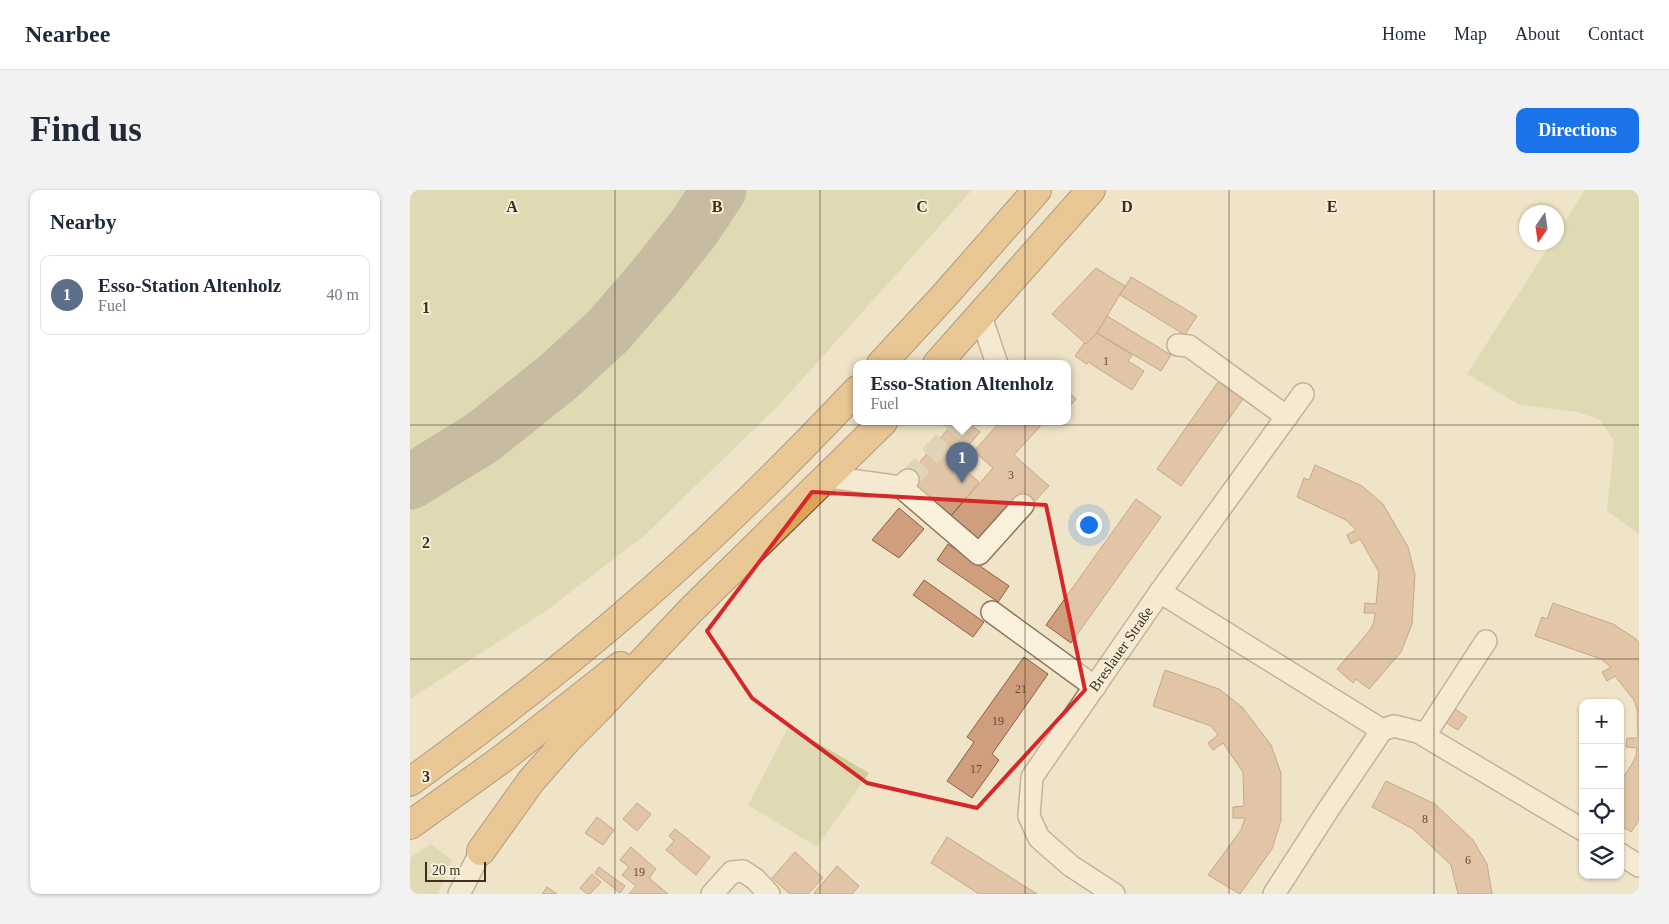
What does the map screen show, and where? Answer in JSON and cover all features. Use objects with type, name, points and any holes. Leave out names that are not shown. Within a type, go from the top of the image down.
[{"type":"highway","points":[[885,360],[1037,190]]},
{"type":"highway","points":[[941,360],[1091,190]]},
{"type":"highway","points":[[410,782],[478,733],[555,672],[637,603],[720,528],[816,434],[853,394]]},
{"type":"highway","points":[[481,851],[531,780],[567,740],[692,609],[880,425]]},
{"type":"highway","points":[[410,824],[502,759],[692,609]]},
{"type":"street","points":[[981,316],[996,360]]},
{"type":"street","points":[[1178,346],[1189,346],[1287,417]]},
{"type":"street","name":"Breslauer Straße","points":[[1114,894],[1071,866],[1040,838],[1028,816],[1032,777],[1160,592],[1303,394]]},
{"type":"street","points":[[828,477],[904,484],[979,554],[1023,505]]},
{"type":"street","points":[[1160,592],[1382,730]]},
{"type":"street","points":[[992,612],[1095,687]]},
{"type":"street","points":[[1425,736],[1486,642]]},
{"type":"street","points":[[1274,894],[1382,730],[1394,726],[1418,732],[1579,828]]},
{"type":"street","points":[[460,894],[481,851]]},
{"type":"street","points":[[1624,857],[1639,866]]},
{"type":"street","points":[[712,894],[732,872],[743,871],[755,879],[769,894]]},
{"type":"highlighted area","points":[[812,492],[1046,505],[1085,690],[977,808],[867,783],[752,698],[707,631]]},
{"type":"green space","points":[[410,190],[687,190],[663,227],[616,285],[561,343],[491,406],[410,456]]},
{"type":"green space","points":[[747,190],[972,190],[779,405],[645,535],[546,611],[410,699],[410,510],[449,489],[570,401],[649,320],[735,213]]},
{"type":"green space","points":[[1585,190],[1639,190],[1639,534],[1607,511],[1614,441],[1600,420],[1578,412],[1520,405],[1467,374],[1547,250],[1564,250],[1564,223]]},
{"type":"green space","points":[[789,726],[869,773],[817,847],[748,805]]},
{"type":"green space","points":[[431,844],[452,860],[438,894],[410,894],[410,858]]},
{"type":"building","points":[[1096,268],[1125,286],[1097,333],[1086,344],[1052,314]]},
{"type":"building","points":[[1131,277],[1197,316],[1185,335],[1120,295]]},
{"type":"building","points":[[1107,316],[1171,355],[1161,371],[1097,333]]},
{"type":"building","points":[[1097,333],[1132,355],[1128,361],[1144,371],[1132,390],[1088,362],[1087,364],[1075,356],[1084,343],[1086,344]]},
{"type":"building","points":[[1218,382],[1243,399],[1181,486],[1157,469]]},
{"type":"building","points":[[1071,395],[1076,399],[1071,405]]},
{"type":"building","points":[[951,425],[971,425],[980,432],[955,461],[979,482],[950,517],[906,478]]},
{"type":"building","points":[[997,425],[1041,425],[1014,455],[1049,486],[1034,502],[1022,491],[978,540],[950,517],[993,468],[974,451]]},
{"type":"building","points":[[1315,465],[1362,486],[1383,504],[1408,547],[1415,575],[1412,624],[1401,652],[1369,689],[1356,679],[1353,683],[1337,669],[1370,630],[1374,622],[1375,613],[1364,613],[1365,603],[1376,604],[1379,572],[1360,539],[1351,544],[1347,535],[1356,530],[1346,520],[1297,497],[1304,478],[1309,480]]},
{"type":"building","points":[[1136,499],[1161,517],[1071,643],[1046,625]]},
{"type":"building","points":[[899,508],[924,529],[899,558],[872,540]]},
{"type":"building","points":[[948,544],[1009,586],[998,602],[937,560]]},
{"type":"building","points":[[924,580],[984,622],[973,637],[913,595]]},
{"type":"building","points":[[1553,603],[1613,624],[1639,643],[1639,820],[1631,832],[1624,828],[1624,776],[1636,756],[1637,748],[1626,747],[1627,738],[1638,738],[1637,709],[1634,700],[1615,676],[1607,681],[1602,672],[1611,667],[1601,659],[1535,636],[1542,617],[1547,619]]},
{"type":"building","points":[[1024,657],[1048,674],[992,754],[999,760],[972,798],[947,781],[974,742],[967,737]]},
{"type":"building","points":[[1165,670],[1219,689],[1242,707],[1271,745],[1281,773],[1281,820],[1272,849],[1240,894],[1208,875],[1241,830],[1245,818],[1233,818],[1233,807],[1244,806],[1243,772],[1223,743],[1213,750],[1208,743],[1218,735],[1211,726],[1153,706]]},
{"type":"building","points":[[1455,709],[1467,717],[1458,730],[1446,723]]},
{"type":"building","points":[[1386,781],[1435,804],[1473,840],[1487,864],[1492,894],[1458,894],[1451,865],[1413,829],[1372,807]]},
{"type":"building","points":[[637,803],[651,814],[637,831],[623,819]]},
{"type":"building","points":[[597,817],[614,830],[603,845],[585,833]]},
{"type":"building","points":[[675,829],[710,857],[696,875],[666,850],[674,841],[669,836]]},
{"type":"building","points":[[947,837],[1037,894],[979,894],[931,863]]},
{"type":"building","points":[[631,847],[656,869],[649,878],[668,894],[629,894],[636,886],[622,875],[629,867],[620,860]]},
{"type":"building","points":[[795,852],[823,878],[808,894],[790,894],[772,878]]},
{"type":"building","points":[[837,866],[859,886],[852,894],[815,894],[814,893]]},
{"type":"building","points":[[599,867],[625,886],[620,893],[595,873]]},
{"type":"building","points":[[592,874],[601,882],[590,894],[587,894],[580,888]]},
{"type":"building","points":[[547,887],[557,894],[542,894]]},
{"type":"taxiway","points":[[410,482],[483,437],[558,377],[608,331],[693,229],[719,190]]},
{"type":"tunnel","points":[[908,480],[958,425]]},
{"type":"place","name":"Esso-Station Altenholz","points":[[962,483]]}]
